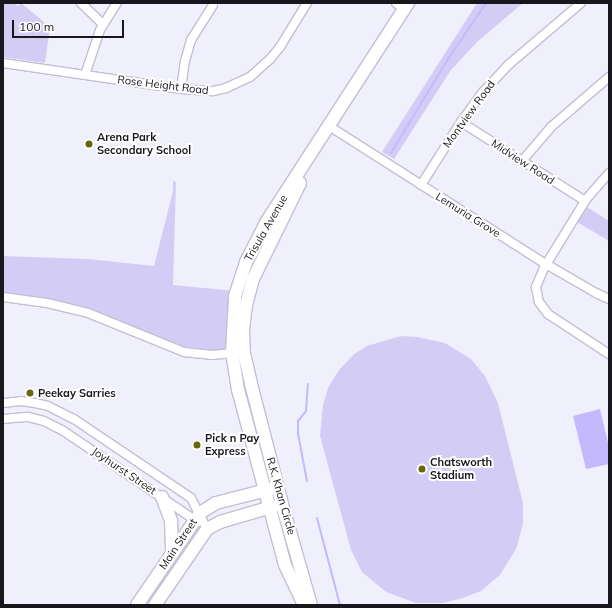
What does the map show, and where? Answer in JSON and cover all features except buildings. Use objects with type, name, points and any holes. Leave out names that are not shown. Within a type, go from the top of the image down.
[{"type":"street","points":[[81,3],[103,24]]},
{"type":"street","points":[[85,75],[93,47],[103,24],[117,3]]},
{"type":"street","name":"Rose Height Road","points":[[3,63],[181,89],[213,91],[226,88],[250,77],[260,69],[280,47],[307,3]]},
{"type":"street","name":"Montview Road","points":[[421,185],[461,122],[483,92],[507,66],[581,3]]},
{"type":"street","points":[[181,89],[185,61],[191,40],[213,5]]},
{"type":"street","name":"Trisula Avenue","points":[[232,354],[235,296],[246,262],[267,221],[326,131],[403,5]]},
{"type":"street","points":[[522,161],[551,127],[609,77]]},
{"type":"street","name":"Midview Road","points":[[461,122],[585,201]]},
{"type":"street","name":"Trisula Avenue","points":[[244,353],[244,318],[253,279],[326,131]]},
{"type":"street","name":"Lemuria Grove","points":[[326,131],[421,185],[546,264],[609,299]]},
{"type":"street","points":[[609,173],[585,201],[546,264],[536,287],[538,302],[548,314],[609,354]]},
{"type":"street","points":[[3,297],[47,303],[88,313],[184,352],[212,355],[244,353]]},
{"type":"street","name":"R.K. Khan Circle","points":[[244,353],[282,504],[311,605]]},
{"type":"street","name":"R.K. Khan Circle","points":[[232,354],[238,390],[264,492],[285,565],[304,605]]},
{"type":"street","name":"Joyhurst Street","points":[[3,403],[29,402],[48,406],[59,411],[191,498],[210,505]]},
{"type":"street","name":"Joyhurst Street","points":[[3,419],[28,417],[52,424],[162,497],[197,516]]},
{"type":"street","name":"Main Street","points":[[137,605],[197,516],[210,505],[264,492],[278,487]]},
{"type":"street","points":[[162,497],[171,521],[172,553]]},
{"type":"street","name":"Joyhurst Street","points":[[191,498],[197,516],[207,529]]},
{"type":"street","name":"Main Street","points":[[155,605],[207,529],[220,522],[282,504]]},
{"type":"shaded area","points":[[3,3],[13,3],[18,6],[21,3],[50,27],[45,63],[3,57]]},
{"type":"shaded area","points":[[477,3],[523,3],[478,41],[451,70],[394,159],[382,152]]},
{"type":"shaded area","points":[[173,181],[176,182],[173,285],[235,291],[232,354],[189,353],[104,319],[3,298],[3,256],[88,259],[154,266],[173,191]]},
{"type":"shaded area","points":[[587,207],[609,221],[609,241],[577,222]]},
{"type":"shaded area","name":"Chatsworth Stadium","points":[[401,336],[417,337],[445,343],[471,359],[485,376],[498,403],[523,503],[523,524],[516,549],[500,575],[481,591],[463,598],[443,603],[416,603],[386,592],[362,572],[351,550],[320,436],[323,405],[328,388],[339,370],[354,354],[367,346]]},
{"type":"shaded area","points":[[600,409],[609,447],[609,464],[586,469],[573,416]]},
{"type":"waterway","points":[[391,153],[448,59],[486,3]]},
{"type":"waterway","points":[[307,481],[298,434],[298,421],[306,411],[308,384]]},
{"type":"waterway","points":[[317,518],[340,605]]},
{"type":"place","name":"Arena Park Secondary School","points":[[89,144]]},
{"type":"place","name":"Peekay Sarries","points":[[30,393]]},
{"type":"place","name":"Pick n Pay Express","points":[[197,445]]},
{"type":"place","name":"Chatsworth Stadium","points":[[422,469]]}]
